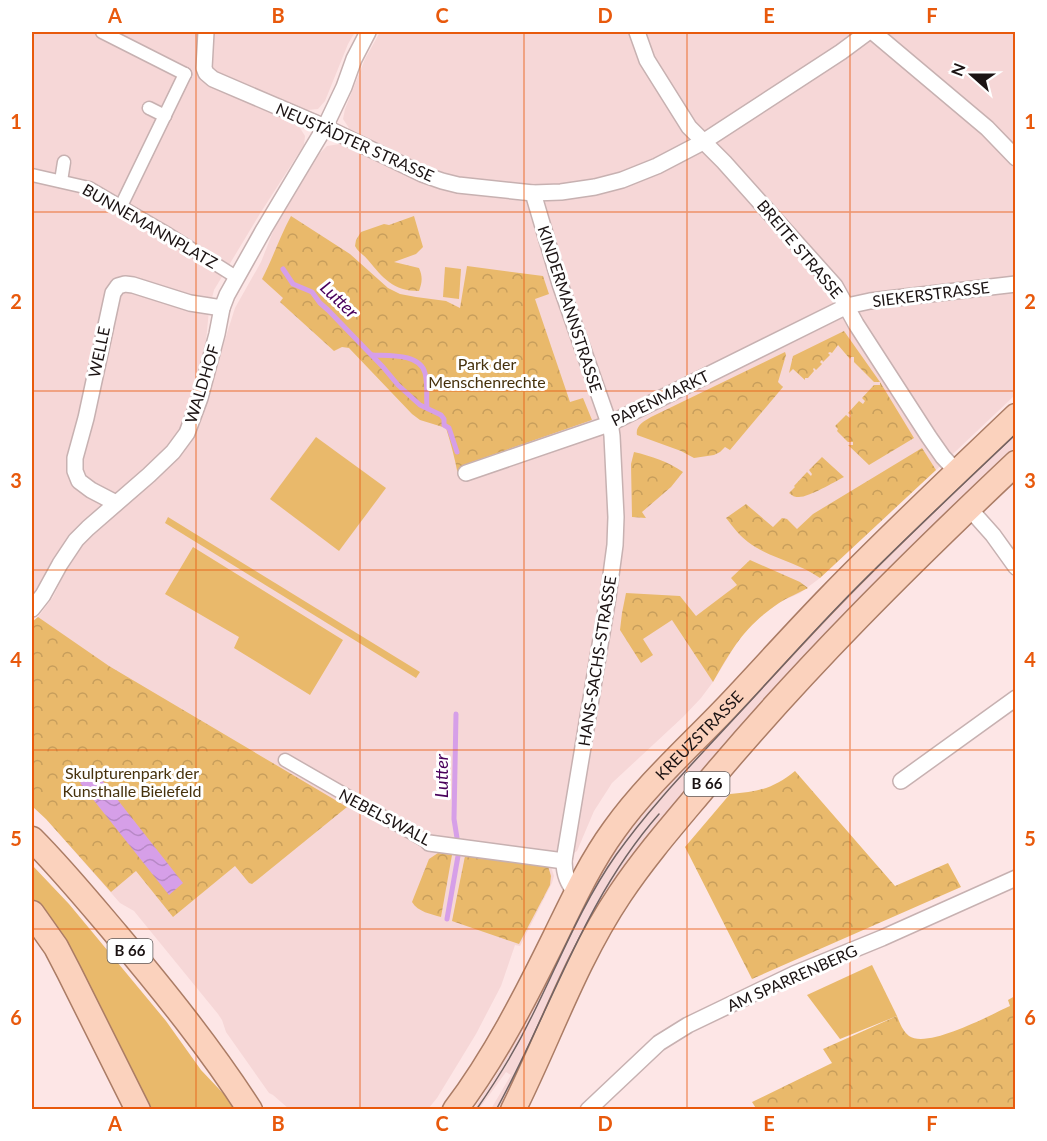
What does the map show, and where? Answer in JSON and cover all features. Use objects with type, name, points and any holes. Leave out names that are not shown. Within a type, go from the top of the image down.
[{"type":"main road","name":"KREUZSTRASSE","points":[[454,1110],[482,1071],[503,1036],[576,894],[604,844],[622,819],[656,779],[727,708],[830,597],[1016,416]]},
{"type":"main road","name":"B 66","points":[[513,1110],[583,958],[620,893],[646,859],[736,749],[869,605],[1016,463]]},
{"type":"main road","name":"B 66","points":[[32,839],[78,888],[138,959],[223,1068],[250,1110]]},
{"type":"main road","points":[[32,913],[56,947],[138,1110]]},
{"type":"street","points":[[102,32],[185,74],[204,68],[206,32]]},
{"type":"street","name":"WALDHOF","points":[[32,609],[76,540],[173,452],[187,433],[202,388],[222,308],[236,277],[325,127],[368,32]]},
{"type":"street","name":"BREITE STRASSE","points":[[637,32],[647,60],[689,127],[724,162],[835,286],[856,324],[929,437],[957,472]]},
{"type":"street","name":"NEUSTÄDTER STRASSE","points":[[204,68],[213,79],[442,181],[458,185],[533,193],[561,192],[622,180],[657,166],[703,142],[868,32]]},
{"type":"street","points":[[873,32],[987,128],[1016,159]]},
{"type":"street","points":[[121,206],[185,74]]},
{"type":"street","points":[[148,108],[165,116]]},
{"type":"street","name":"BUNNEMANNPLATZ","points":[[61,181],[64,162]]},
{"type":"street","name":"BUNNEMANNPLATZ","points":[[32,175],[88,188],[168,234],[236,277]]},
{"type":"street","name":"KINDERMANNSTRASSE","points":[[533,193],[560,284],[609,424]]},
{"type":"street","name":"SIEKERSTRASSE","points":[[847,306],[870,301],[1016,284]]},
{"type":"street","name":"WELLE","points":[[116,503],[79,481],[75,471],[75,458],[86,418],[112,293],[118,285],[133,285],[190,303],[222,308]]},
{"type":"street","name":"PAPENMARKT","points":[[466,473],[609,424],[847,306]]},
{"type":"street","name":"HANS-SACHS-STRASSE","points":[[576,894],[567,880],[564,861],[615,545],[612,436],[609,424]]},
{"type":"street","points":[[968,507],[993,535],[1016,567]]},
{"type":"street","points":[[901,781],[1016,698]]},
{"type":"street","name":"NEBELSWALL","points":[[285,760],[429,843],[564,861]]},
{"type":"street","name":"AM SPARRENBERG","points":[[588,1110],[659,1043],[688,1025],[794,974],[1016,878]]},
{"type":"shaded area","points":[[32,32],[355,32],[325,101],[318,109],[308,110],[300,128],[305,136],[304,145],[214,290],[209,310],[205,351],[190,407],[178,433],[161,454],[71,534],[32,599]]},
{"type":"shaded area","points":[[380,32],[1015,32],[1015,395],[820,578],[800,593],[782,601],[753,623],[743,633],[701,698],[612,783],[594,811],[577,851],[551,867],[554,876],[552,883],[520,946],[515,945],[501,986],[476,1034],[428,1109],[289,1109],[269,1093],[226,1032],[218,1014],[134,911],[120,903],[32,806],[32,622],[53,597],[69,564],[83,544],[203,409],[235,308],[261,262],[276,224],[320,153],[327,146],[340,144],[349,128],[343,119],[345,109],[365,59]]},
{"type":"shaded area","points":[[1015,429],[1015,452],[668,818],[664,815],[654,828],[657,831],[499,1109],[491,1109],[511,1075],[506,1072],[479,1109],[473,1110],[500,1069],[498,1068],[583,899],[637,815],[641,817],[651,805],[647,802],[815,625]]},
{"type":"green space","name":"Park der Menschenrechte","points":[[291,216],[350,254],[388,288],[400,294],[446,301],[460,308],[467,266],[543,276],[549,294],[535,299],[570,402],[583,398],[592,420],[469,463],[458,475],[446,428],[420,420],[412,414],[349,348],[342,347],[334,351],[280,302],[283,298],[262,279]]},
{"type":"green space","points":[[414,216],[423,247],[416,254],[394,262],[419,268],[422,280],[419,291],[402,289],[389,282],[355,246],[361,232]]},
{"type":"green space","points":[[445,267],[461,269],[459,299],[443,297]]},
{"type":"green space","points":[[844,331],[880,382],[874,382],[854,362],[854,357],[850,359],[838,345],[805,380],[793,369],[789,373],[793,356]]},
{"type":"green space","points":[[785,352],[778,382],[783,387],[730,450],[725,447],[714,455],[694,458],[637,435],[639,426],[651,417]]},
{"type":"green space","points":[[880,382],[914,438],[869,465],[848,445],[853,445],[853,442],[848,442],[835,426],[846,415],[850,418],[851,415],[848,413],[859,401],[863,404],[865,401],[862,398],[874,385],[880,385]]},
{"type":"green space","points":[[316,437],[386,488],[339,551],[270,499]]},
{"type":"green space","points":[[922,448],[936,470],[820,578],[748,542],[726,518],[746,504],[773,527],[782,518],[787,519],[797,529],[813,514]]},
{"type":"green space","points":[[634,452],[660,460],[683,472],[671,487],[642,512],[646,518],[632,517],[631,464]]},
{"type":"green space","points":[[822,457],[844,477],[802,497],[794,497],[789,493],[807,472],[811,476],[809,470]]},
{"type":"green space","points":[[168,517],[420,672],[416,678],[165,523]]},
{"type":"green space","points":[[193,547],[343,640],[310,695],[234,648],[239,637],[165,594]]},
{"type":"green space","points":[[750,560],[800,582],[808,588],[779,603],[757,620],[734,648],[713,682],[672,620],[643,639],[653,655],[641,663],[620,630],[626,593],[680,596],[696,616],[737,585],[731,578]]},
{"type":"green space","name":"Skulpturenpark der Kunsthalle Bielefeld","points":[[38,617],[109,666],[347,807],[252,884],[235,866],[173,917],[136,871],[111,892],[32,806],[32,622]]},
{"type":"green space","points":[[795,771],[895,886],[948,863],[961,887],[752,979],[685,847],[730,794],[764,789]]},
{"type":"green space","points":[[438,853],[452,855],[441,917],[421,910],[412,902],[429,859]]},
{"type":"green space","points":[[465,856],[548,866],[551,876],[550,885],[519,944],[452,921]]},
{"type":"green space","points":[[32,865],[69,904],[166,1021],[201,1070],[238,1109],[152,1109],[55,930],[32,898]]},
{"type":"green space","points":[[872,965],[897,1016],[840,1039],[807,995]]},
{"type":"green space","points":[[1015,996],[1015,1109],[757,1110],[752,1102],[832,1063],[823,1049],[897,1016],[909,1036],[918,1039],[930,1038],[974,1023],[1010,1006],[1008,1000]]},
{"type":"water","points":[[95,771],[183,883],[169,895],[80,783]]},
{"type":"waterway","name":"Lutter","points":[[283,269],[293,284],[312,292],[398,385],[420,405],[441,415],[444,425],[449,428],[457,452]]},
{"type":"waterway","name":"Lutter","points":[[372,355],[403,357],[417,362],[425,373],[427,408]]},
{"type":"waterway","name":"Lutter","points":[[456,714],[454,819],[457,838]]},
{"type":"waterway","name":"Lutter","points":[[447,919],[458,856]]},
{"type":"tram line","points":[[476,1110],[499,1076],[519,1040],[603,874],[660,799],[844,600],[1016,434]]},
{"type":"tram line","points":[[496,1110],[589,919],[632,847],[659,814]]}]
